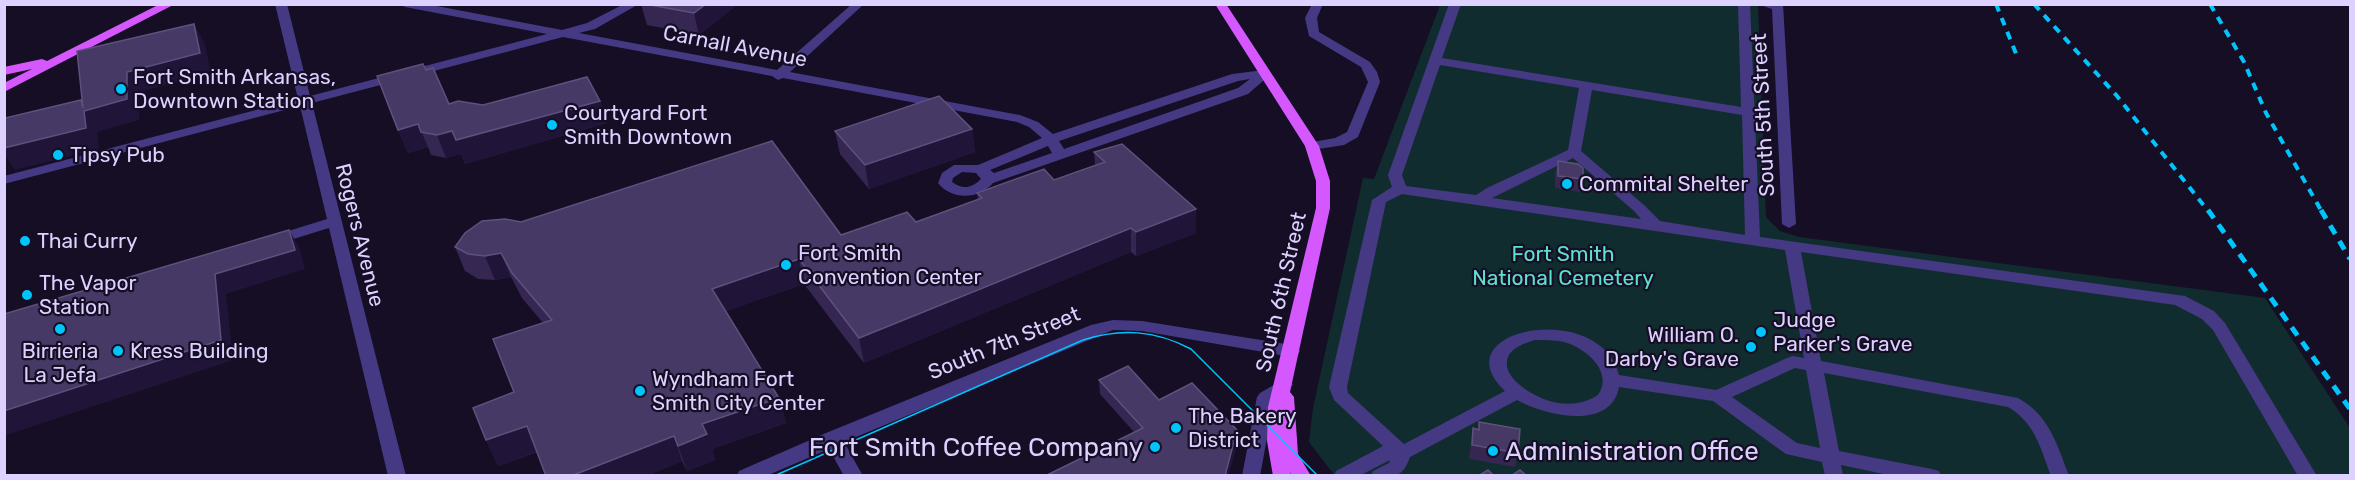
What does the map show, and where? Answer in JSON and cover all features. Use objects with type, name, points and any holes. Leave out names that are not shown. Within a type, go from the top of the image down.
[{"type":"main road","points":[[4,88],[170,4]]},
{"type":"main road","points":[[1220,4],[1312,146]]},
{"type":"main road","points":[[4,71],[40,63],[84,48]]},
{"type":"main road","name":"South 6th Street","points":[[1284,385],[1323,208],[1323,181],[1312,146]]},
{"type":"main road","points":[[1284,385],[1289,454],[1302,476]]},
{"type":"main road","points":[[1283,476],[1275,434],[1276,402],[1284,385]]},
{"type":"street","name":"Rogers Avenue","points":[[281,4],[397,476]]},
{"type":"street","name":"Carnall Avenue","points":[[405,4],[778,76],[1011,117],[1030,122],[1052,139],[1060,155]]},
{"type":"street","points":[[4,180],[304,102],[556,33],[591,26],[634,4]]},
{"type":"street","points":[[778,76],[859,4]]},
{"type":"street","points":[[1312,146],[1339,142],[1353,134],[1374,82],[1373,74],[1360,60],[1328,46],[1313,33],[1311,18],[1318,4]]},
{"type":"street","points":[[1400,189],[1395,175],[1455,4]]},
{"type":"street","points":[[1744,4],[1752,241]]},
{"type":"street","points":[[1762,4],[1777,6]]},
{"type":"street","name":"South 5th Street","points":[[1777,6],[1789,224]]},
{"type":"street","points":[[1436,61],[1748,112]]},
{"type":"street","points":[[1265,74],[1243,91],[1060,155],[984,174],[1052,139],[1236,77],[1265,74]]},
{"type":"street","points":[[1574,152],[1586,86]]},
{"type":"street","points":[[1479,200],[1492,191],[1574,152]]},
{"type":"street","points":[[1574,152],[1655,225]]},
{"type":"street","points":[[1402,453],[1340,396],[1338,387],[1378,200],[1400,189],[1792,247],[2157,295],[2196,307],[2219,327],[2308,476]]},
{"type":"street","points":[[254,246],[334,222]]},
{"type":"street","points":[[1792,247],[1833,467]]},
{"type":"street","name":"South 7th Street","points":[[746,476],[1076,336],[1113,325],[1142,326],[1292,351]]},
{"type":"street","points":[[1533,334],[1550,334],[1582,343],[1604,360],[1613,380],[1611,391],[1603,400],[1592,407],[1580,410],[1545,408],[1516,393],[1504,380],[1499,371],[1498,361],[1503,350],[1511,342],[1533,334]]},
{"type":"street","points":[[1718,396],[1793,362],[2012,402],[2028,409],[2038,420],[2060,476]]},
{"type":"street","points":[[1613,380],[1718,396],[1792,450],[1833,467],[1932,476]]},
{"type":"street","name":"South 6th Street","points":[[1251,476],[1266,396],[1284,385]]},
{"type":"street","points":[[1342,476],[1384,453],[1402,453],[1516,393]]},
{"type":"street","points":[[832,438],[854,476]]},
{"type":"street","points":[[1380,476],[1397,467],[1402,453]]},
{"type":"street","points":[[1283,476],[1289,454]]},
{"type":"green space","name":"Fort Smith National Cemetery","points":[[1758,4],[1766,217],[1780,231],[1799,237],[2265,298],[2350,428],[2350,475],[1335,476],[1309,442],[1313,408],[1363,178],[1374,179],[1440,5]]},
{"type":"building","points":[[645,4],[706,4],[694,13]]},
{"type":"building","points":[[194,24],[200,53],[127,72],[127,99],[84,111],[86,128],[4,148],[5,118],[81,100],[83,108],[77,51]]},
{"type":"building","points":[[423,64],[426,70],[433,68],[449,104],[458,101],[483,105],[587,77],[600,101],[456,140],[452,131],[437,135],[421,132],[418,124],[398,130],[377,76]]},
{"type":"building","points":[[939,96],[972,129],[865,165],[835,131]]},
{"type":"building","points":[[772,141],[841,235],[907,212],[916,222],[982,198],[977,193],[1044,169],[1054,180],[1105,162],[1094,152],[1122,144],[1196,209],[1136,232],[1131,228],[859,338],[799,259],[712,289],[779,398],[702,424],[707,434],[678,446],[674,436],[571,476],[546,476],[527,426],[486,440],[473,408],[514,392],[493,339],[552,320],[512,273],[501,253],[485,256],[468,254],[455,247],[465,233],[482,221],[505,219],[521,222]]},
{"type":"building","points":[[1558,161],[1578,164],[1583,168],[1583,179],[1558,176]]},
{"type":"building","name":"Kress Building","points":[[289,230],[295,250],[215,274],[221,340],[4,411],[4,314]]},
{"type":"building","name":"The Bakery District","points":[[1128,366],[1159,400],[1192,383],[1237,430],[1225,476],[1045,476],[1143,428],[1099,380]]},
{"type":"building","points":[[1479,422],[1520,429],[1518,453],[1472,445],[1473,428],[1479,430]]},
{"type":"building","points":[[1488,470],[1494,476],[1478,476]]},
{"type":"building","points":[[1520,470],[1527,476],[1511,476]]},
{"type":"tram line","points":[[774,476],[1083,340],[1124,333],[1164,338],[1191,349],[1318,476]]},
{"type":"railway","points":[[1996,4],[2017,56]]},
{"type":"railway","points":[[2034,4],[2117,96],[2209,212]]},
{"type":"railway","points":[[2210,4],[2244,62],[2266,113],[2322,212]]},
{"type":"railway","points":[[2208,210],[2350,409]]},
{"type":"railway","points":[[2321,210],[2350,259]]},
{"type":"place","name":"Fort Smith Arkansas, Downtown Station","points":[[121,89]]},
{"type":"place","name":"Courtyard Fort Smith Downtown","points":[[552,125]]},
{"type":"place","name":"Tipsy Pub","points":[[58,155]]},
{"type":"place","name":"Commital Shelter","points":[[1567,184]]},
{"type":"place","name":"Thai Curry","points":[[25,241]]},
{"type":"place","name":"Fort Smith Convention Center","points":[[786,265]]},
{"type":"place","name":"The Vapor Station","points":[[27,295]]},
{"type":"place","name":"Birrieria La Jefa","points":[[60,329]]},
{"type":"place","name":"Judge Parker's Grave","points":[[1761,332]]},
{"type":"place","name":"William O. Darby's Grave","points":[[1751,347]]},
{"type":"place","name":"Kress Building","points":[[118,351]]},
{"type":"place","name":"Wyndham Fort Smith City Center","points":[[640,391]]},
{"type":"place","name":"The Bakery District","points":[[1176,428]]},
{"type":"place","name":"Fort Smith Coffee Company","points":[[1155,447]]},
{"type":"place","name":"Administration Office","points":[[1493,451]]}]
